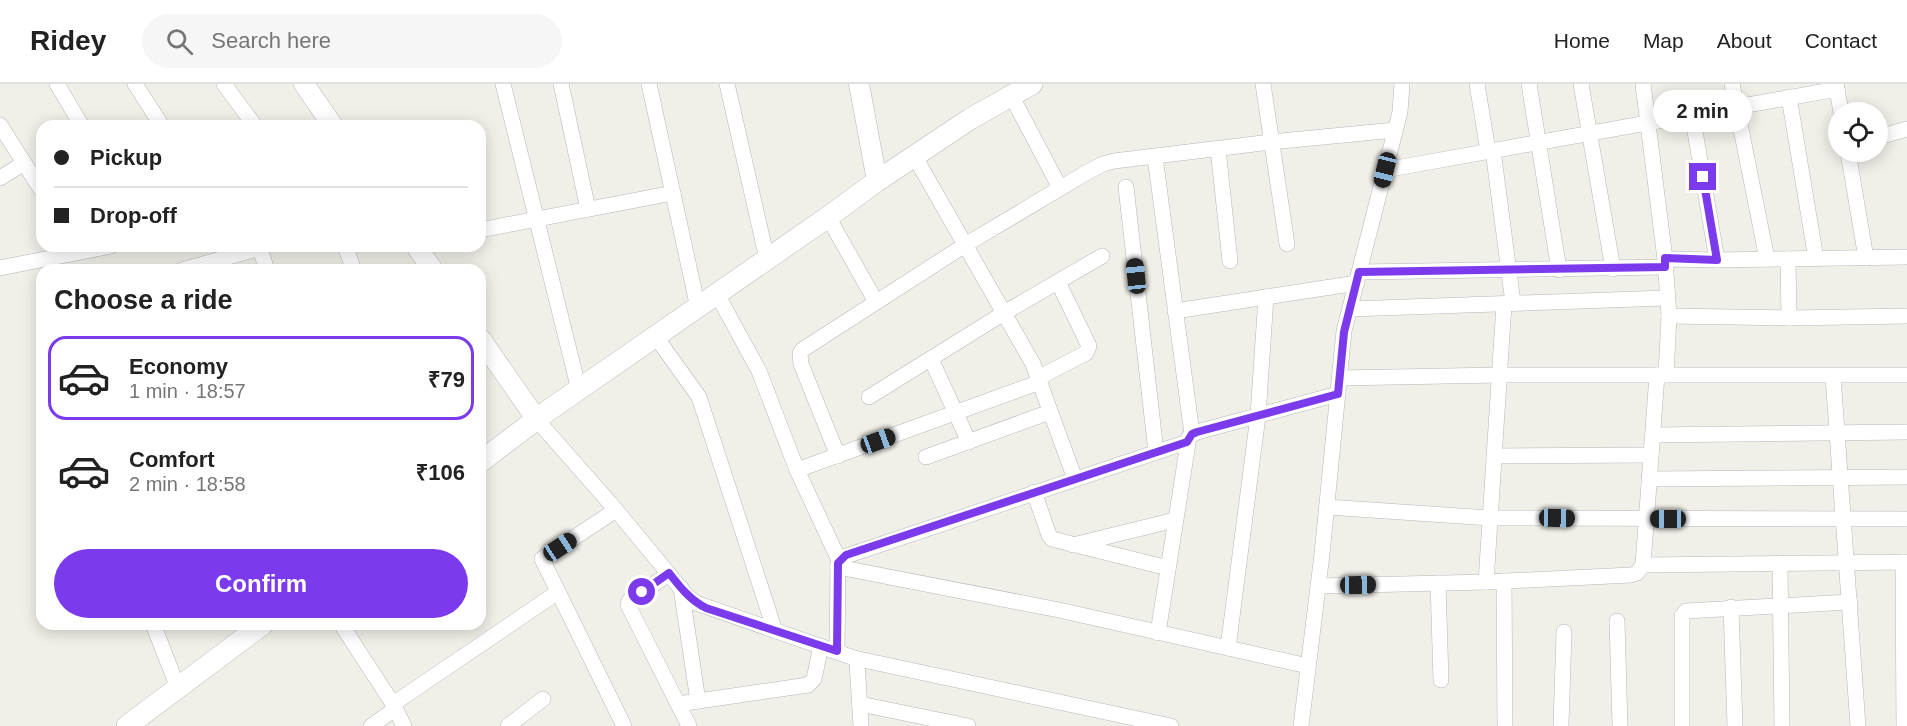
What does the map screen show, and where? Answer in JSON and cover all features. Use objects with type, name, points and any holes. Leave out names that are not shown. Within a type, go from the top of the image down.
[{"type":"main road","points":[[486,458],[877,181],[970,119],[1032,84]]},
{"type":"main road","points":[[128,726],[255,630]]},
{"type":"street","points":[[57,84],[78,120]]},
{"type":"street","points":[[135,84],[158,120]]},
{"type":"street","points":[[224,84],[251,120]]},
{"type":"street","points":[[304,84],[329,120]]},
{"type":"street","points":[[503,84],[579,390]]},
{"type":"street","points":[[561,84],[588,209]]},
{"type":"street","points":[[649,84],[698,308]]},
{"type":"street","points":[[727,84],[767,260]]},
{"type":"street","points":[[859,84],[877,181]]},
{"type":"street","points":[[1263,84],[1287,244]]},
{"type":"street","points":[[1301,726],[1327,507],[1344,332],[1400,112],[1402,84]]},
{"type":"street","points":[[1476,84],[1510,270],[1499,375],[1486,582]]},
{"type":"street","points":[[1529,84],[1560,270]]},
{"type":"street","points":[[1581,84],[1613,269]]},
{"type":"street","points":[[1318,586],[1486,582],[1631,575],[1640,570],[1653,435],[1669,316],[1665,263],[1643,84]]},
{"type":"street","points":[[1732,84],[1767,259]]},
{"type":"street","points":[[1385,170],[1789,97],[1837,86],[1839,102]]},
{"type":"street","points":[[1011,95],[1060,188]]},
{"type":"street","points":[[1789,97],[1816,259]]},
{"type":"street","points":[[1692,114],[1717,260]]},
{"type":"street","points":[[0,125],[36,182]]},
{"type":"street","points":[[1888,134],[1907,129]]},
{"type":"street","points":[[838,456],[801,364],[802,350],[964,245],[1060,188],[1104,164],[1271,142],[1395,130]]},
{"type":"street","points":[[1218,149],[1230,261]]},
{"type":"street","points":[[915,157],[1033,364],[1075,479]]},
{"type":"street","points":[[1155,157],[1190,438],[1158,633]]},
{"type":"street","points":[[1850,162],[1866,258]]},
{"type":"street","points":[[0,178],[24,163]]},
{"type":"street","points":[[1126,187],[1156,453]]},
{"type":"street","points":[[486,229],[673,193]]},
{"type":"street","points":[[828,217],[876,302]]},
{"type":"street","points":[[0,268],[67,252]]},
{"type":"street","points":[[202,264],[243,252]]},
{"type":"street","points":[[869,397],[1004,313],[1102,256]]},
{"type":"street","points":[[1175,311],[1266,297],[1358,277],[1510,270],[1613,269],[1717,260],[1907,257]]},
{"type":"street","points":[[1788,259],[1789,318]]},
{"type":"street","points":[[797,470],[956,413],[1039,380],[1086,353],[1089,346],[1058,282]]},
{"type":"street","points":[[717,294],[759,370],[797,470],[839,564],[837,651]]},
{"type":"street","points":[[1228,648],[1258,416],[1266,297]]},
{"type":"street","points":[[1350,309],[1666,298]]},
{"type":"street","points":[[1669,316],[1789,318],[1907,316]]},
{"type":"street","points":[[656,337],[699,397],[775,631]]},
{"type":"street","points":[[486,347],[537,420],[696,603],[854,658],[1171,726]]},
{"type":"street","points":[[931,359],[969,442]]},
{"type":"street","points":[[1340,378],[1499,375],[1907,375]]},
{"type":"street","points":[[1833,376],[1858,726]]},
{"type":"street","points":[[839,564],[846,555],[1156,453],[1190,438],[1338,394]]},
{"type":"street","points":[[926,457],[1050,412]]},
{"type":"street","points":[[1653,435],[1907,432]]},
{"type":"street","points":[[1494,456],[1651,455]]},
{"type":"street","points":[[1649,479],[1907,477]]},
{"type":"street","points":[[1034,492],[1049,535],[1056,542],[1168,568]]},
{"type":"street","points":[[1327,507],[1490,518],[1907,519]]},
{"type":"street","points":[[616,510],[542,559],[624,726]]},
{"type":"street","points":[[1070,546],[1175,520]]},
{"type":"street","points":[[1642,565],[1905,562],[1904,726]]},
{"type":"street","points":[[1780,563],[1782,726]]},
{"type":"street","points":[[839,564],[1059,610],[1308,666]]},
{"type":"street","points":[[669,573],[629,601],[628,605],[689,726]]},
{"type":"street","points":[[1504,581],[1505,726]]},
{"type":"street","points":[[1438,583],[1441,680]]},
{"type":"street","points":[[681,588],[698,701]]},
{"type":"street","points":[[371,726],[394,707],[558,592]]},
{"type":"street","points":[[1682,726],[1683,613],[1689,610],[1731,607],[1850,602]]},
{"type":"street","points":[[1731,607],[1735,726]]},
{"type":"street","points":[[1617,621],[1620,726]]},
{"type":"street","points":[[155,630],[177,688]]},
{"type":"street","points":[[345,630],[404,726]]},
{"type":"street","points":[[1561,726],[1564,632]]},
{"type":"street","points":[[678,704],[808,685],[814,679],[821,646]]},
{"type":"street","points":[[854,658],[857,662],[861,726]]},
{"type":"street","points":[[508,726],[543,699]]},
{"type":"street","points":[[860,704],[968,726]]},
{"type":"route","points":[[642,592],[669,573],[687,596],[706,608],[837,651],[838,563],[846,555],[1187,442],[1189,437],[1197,432],[1338,394],[1344,332],[1359,272],[1613,269],[1665,267],[1665,258],[1717,260],[1703,177]]}]
